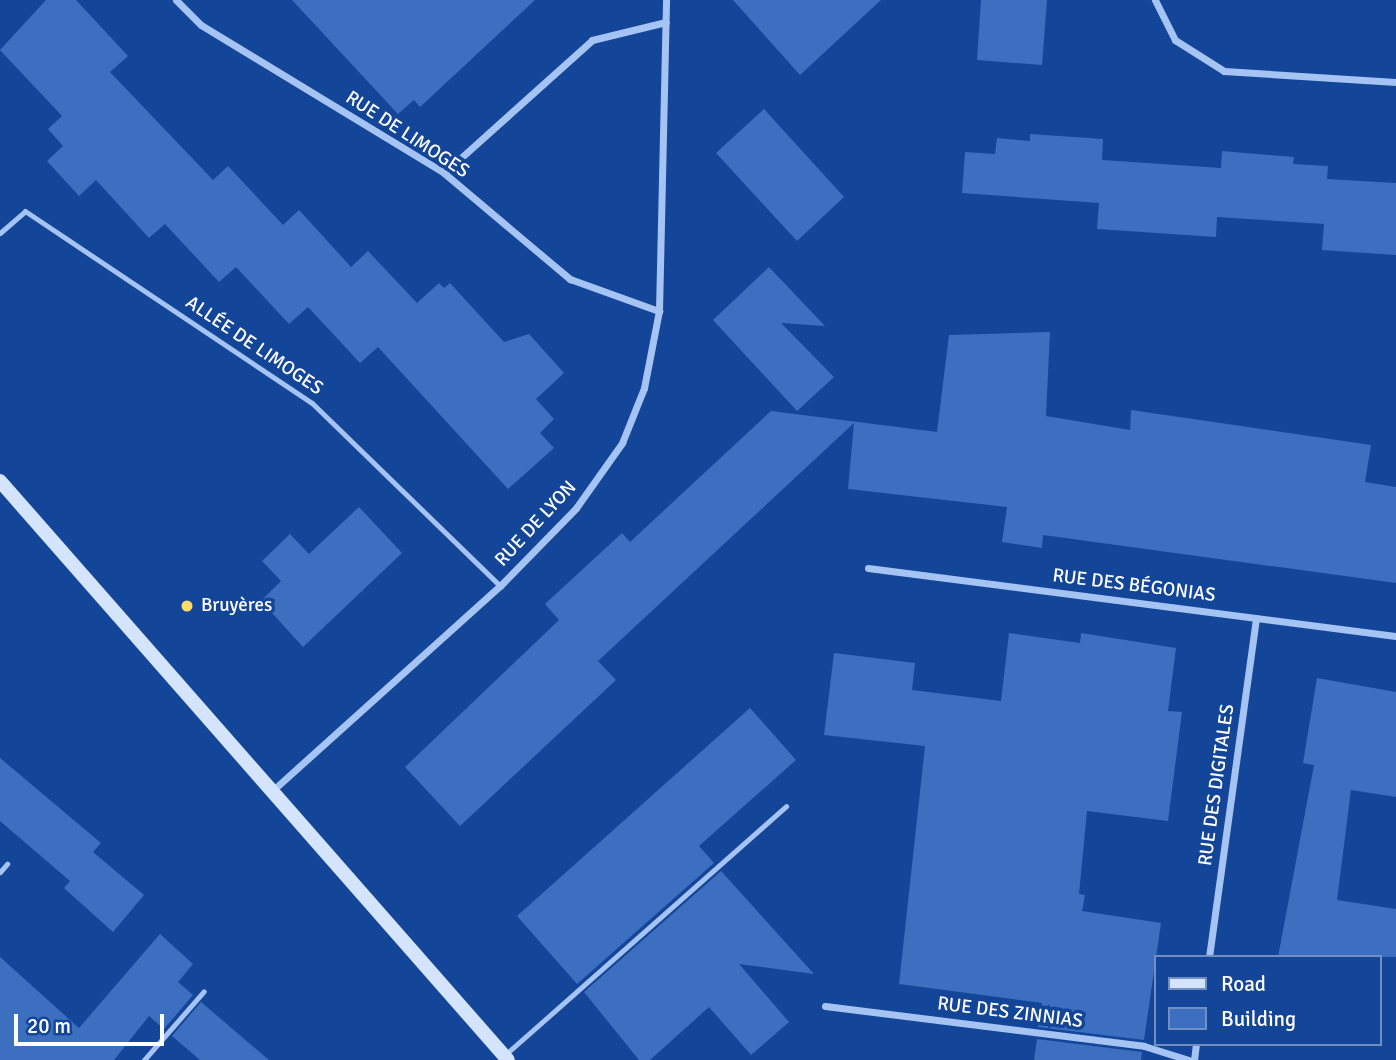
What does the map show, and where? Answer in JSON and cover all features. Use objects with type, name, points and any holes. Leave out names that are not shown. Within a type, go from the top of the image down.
[{"type":"main road","points":[[0,481],[506,1058]]},
{"type":"street","name":"RUE DE LIMOGES","points":[[176,0],[201,25],[444,173],[570,279],[659,311]]},
{"type":"street","name":"RUE DE LYON","points":[[271,791],[500,586],[576,509],[622,443],[644,388],[659,311],[666,0]]},
{"type":"street","points":[[1155,0],[1175,40],[1224,71],[1396,82]]},
{"type":"street","points":[[444,173],[592,40],[666,22]]},
{"type":"street","name":"RUE DES BÉGONIAS","points":[[868,568],[1396,636]]},
{"type":"street","name":"RUE DES DIGITALES","points":[[1209,955],[1256,618]]},
{"type":"street","name":"RUE DES ZINNIAS","points":[[825,1006],[1144,1046],[1191,1060]]},
{"type":"lane","name":"ALLÉE DE LIMOGES","points":[[0,233],[25,211],[312,403],[500,586]]},
{"type":"lane","points":[[506,1058],[786,806]]},
{"type":"lane","points":[[0,873],[7,864]]},
{"type":"lane","points":[[144,1060],[204,991]]},
{"type":"building","points":[[46,0],[76,0],[128,56],[110,72],[213,180],[228,166],[283,225],[299,210],[351,267],[368,251],[417,303],[439,283],[444,288],[450,283],[504,342],[529,334],[564,373],[536,399],[554,419],[540,433],[554,448],[508,489],[378,347],[360,363],[308,307],[289,324],[236,267],[219,282],[165,224],[149,238],[96,180],[79,196],[47,161],[63,146],[48,129],[62,116],[0,50]]},
{"type":"building","points":[[292,0],[535,0],[420,107],[414,100],[398,114]]},
{"type":"building","points":[[733,0],[881,0],[800,75]]},
{"type":"building","points":[[981,0],[1047,0],[1042,65],[977,60]]},
{"type":"building","points":[[764,109],[844,197],[797,241],[716,153]]},
{"type":"building","points":[[1030,134],[1103,139],[1102,160],[1221,168],[1222,151],[1294,157],[1293,164],[1328,166],[1327,179],[1396,183],[1396,255],[1322,250],[1324,224],[1217,217],[1216,237],[1097,229],[1099,203],[962,193],[965,152],[995,154],[997,138],[1030,141]]},
{"type":"building","points":[[769,267],[825,326],[781,323],[834,377],[797,411],[713,320]]},
{"type":"building","points":[[1050,332],[1046,416],[1130,430],[1131,410],[1371,445],[1365,482],[1396,487],[1396,583],[1043,535],[1042,548],[1002,542],[1007,507],[848,489],[854,423],[598,661],[616,680],[460,826],[405,767],[559,620],[545,604],[622,533],[630,542],[771,411],[937,432],[949,335]]},
{"type":"building","points":[[359,507],[402,553],[303,647],[261,601],[281,581],[262,561],[290,534],[309,554]]},
{"type":"building","points":[[1009,633],[1080,643],[1081,633],[1176,648],[1168,711],[1182,712],[1168,821],[1087,811],[1079,894],[1085,895],[1082,911],[1161,923],[1156,955],[1154,955],[1144,1040],[1038,1027],[1042,1003],[899,984],[925,746],[824,735],[834,653],[915,663],[912,690],[1001,701]]},
{"type":"building","points":[[1317,678],[1396,692],[1396,797],[1351,790],[1337,900],[1396,909],[1396,957],[1278,955],[1314,765],[1303,763]]},
{"type":"building","points":[[750,708],[796,760],[699,846],[714,863],[577,984],[517,916]]},
{"type":"building","points":[[0,758],[101,843],[93,852],[144,895],[113,932],[64,888],[70,881],[0,821]]},
{"type":"building","points":[[721,871],[814,974],[739,964],[789,1022],[751,1055],[709,1007],[650,1060],[639,1060],[584,992]]},
{"type":"building","points":[[160,934],[193,964],[178,982],[193,995],[164,1029],[149,1016],[114,1060],[0,1060],[0,957],[79,1028]]},
{"type":"building","points":[[201,1002],[269,1060],[200,1060],[172,1036]]},
{"type":"building","points":[[1037,1039],[1142,1052],[1141,1060],[1034,1060]]},
{"type":"place","name":"Bruyères","points":[[187,606]]}]
